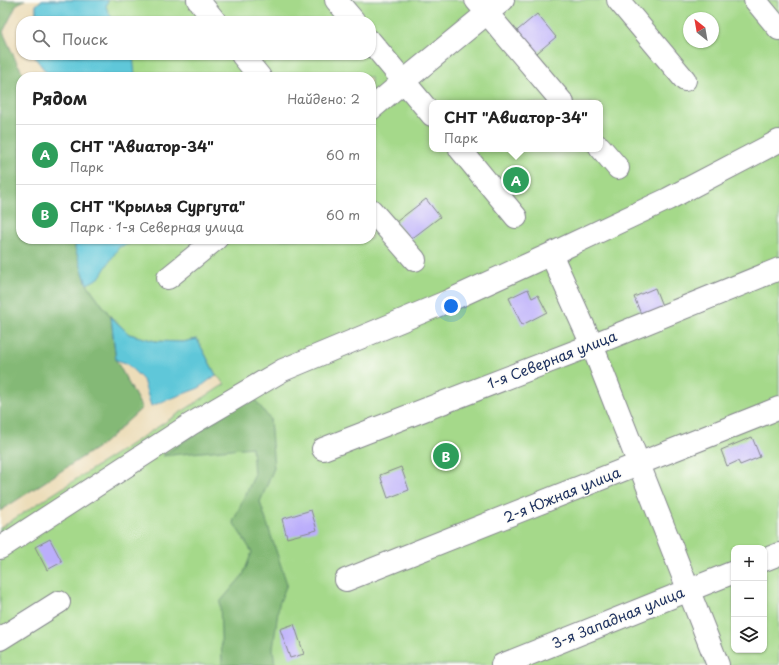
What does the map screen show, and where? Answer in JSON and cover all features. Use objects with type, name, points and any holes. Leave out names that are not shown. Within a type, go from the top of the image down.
[{"type":"street","points":[[198,0],[211,16]]},
{"type":"street","points":[[336,0],[350,16]]},
{"type":"street","points":[[618,0],[685,80]]},
{"type":"street","points":[[755,0],[779,29]]},
{"type":"street","points":[[376,105],[489,4],[561,100]]},
{"type":"street","points":[[376,48],[429,111]]},
{"type":"street","points":[[246,60],[256,72]]},
{"type":"street","points":[[0,548],[190,424],[283,370],[446,302],[551,254],[668,199],[779,140]]},
{"type":"street","points":[[603,150],[618,168]]},
{"type":"street","points":[[462,152],[516,217]]},
{"type":"street","points":[[376,216],[415,260]]},
{"type":"street","points":[[168,278],[210,244]]},
{"type":"street","points":[[551,254],[592,345],[718,665]]},
{"type":"street","name":"1-я Северная улица","points":[[323,449],[592,345],[779,269]]},
{"type":"street","name":"2-я Южная улица","points":[[346,580],[779,408]]},
{"type":"street","points":[[767,559],[779,554]]},
{"type":"street","name":"3-я Западная улица","points":[[502,665],[731,573]]},
{"type":"street","points":[[0,639],[60,602]]},
{"type":"green space","points":[[0,0],[25,0],[17,4],[3,32],[22,72],[16,72],[16,244],[75,244],[75,248],[87,284],[111,317],[116,360],[142,408],[104,443],[0,511]]},
{"type":"green space","points":[[42,0],[779,0],[779,665],[0,665],[0,528],[225,384],[216,375],[197,339],[183,342],[155,341],[129,334],[111,317],[87,284],[77,244],[376,244],[376,72],[46,72],[37,60],[376,60],[376,16],[36,16],[36,5]]},
{"type":"green space","points":[[252,396],[270,419],[274,468],[260,502],[287,584],[279,604],[273,649],[275,665],[222,665],[220,602],[243,575],[252,552],[233,522],[254,476],[252,447],[162,456]]},
{"type":"water","points":[[42,0],[108,0],[106,7],[110,16],[36,16],[36,5]]},
{"type":"water","points":[[37,60],[133,60],[135,72],[46,72]]},
{"type":"water","points":[[75,244],[128,244],[119,247],[99,278],[87,284],[75,248]]},
{"type":"water","points":[[111,317],[129,334],[155,341],[183,342],[197,339],[216,375],[199,388],[151,406],[143,380],[126,363],[116,360]]},
{"type":"building","points":[[537,14],[556,37],[531,58],[512,35]]},
{"type":"building","points":[[426,199],[440,217],[410,240],[396,222]]},
{"type":"building","points":[[655,288],[664,311],[643,319],[634,297]]},
{"type":"building","points":[[528,289],[532,298],[538,295],[547,312],[522,325],[509,298]]},
{"type":"building","points":[[752,437],[760,457],[740,465],[738,461],[727,466],[721,450]]},
{"type":"building","points":[[401,467],[409,490],[388,498],[380,475]]},
{"type":"building","points":[[311,510],[317,530],[287,538],[282,519]]},
{"type":"building","points":[[50,539],[62,562],[47,570],[35,547]]},
{"type":"building","points":[[294,624],[304,654],[290,658],[280,629]]},
{"type":"place","name":"СНТ \"Авиатор-34\"","points":[[516,180]]},
{"type":"place","name":"CНТ \"Крылья Сургута\"","points":[[446,456]]}]
